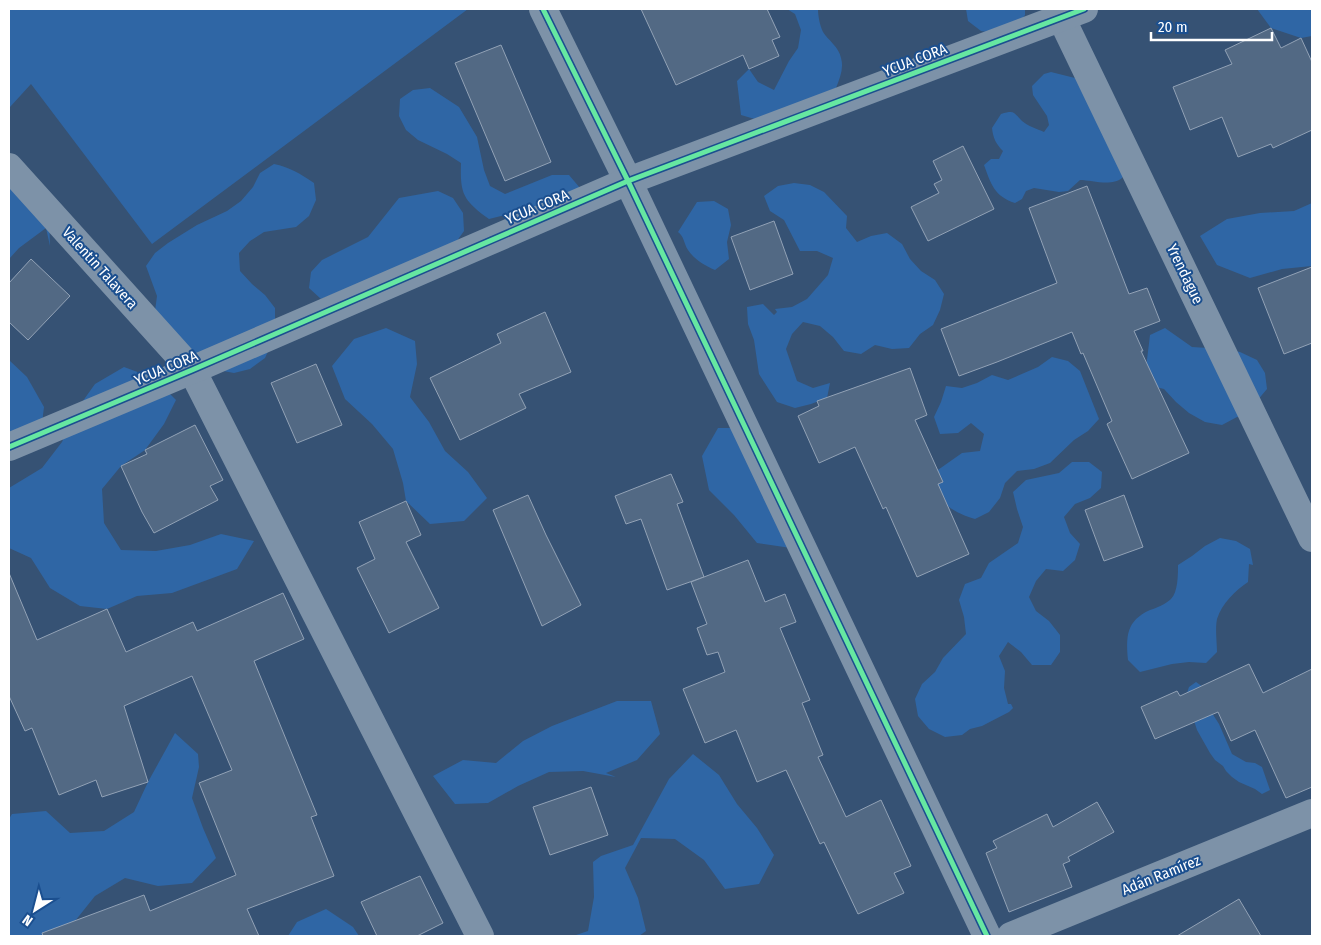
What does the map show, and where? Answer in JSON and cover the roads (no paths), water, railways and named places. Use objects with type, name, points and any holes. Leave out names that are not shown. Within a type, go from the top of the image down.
[{"type":"street","points":[[543,9],[628,181],[987,936]]},
{"type":"street","name":"YCUA CORA","points":[[9,447],[192,370],[628,181],[1067,12]]},
{"type":"street","name":"Yrendague","points":[[1067,12],[1312,538]]},
{"type":"street","name":"Valentin Talavera","points":[[9,167],[192,370],[480,936]]},
{"type":"street","name":"Adán Ramírez","points":[[1011,936],[1312,813]]}]
